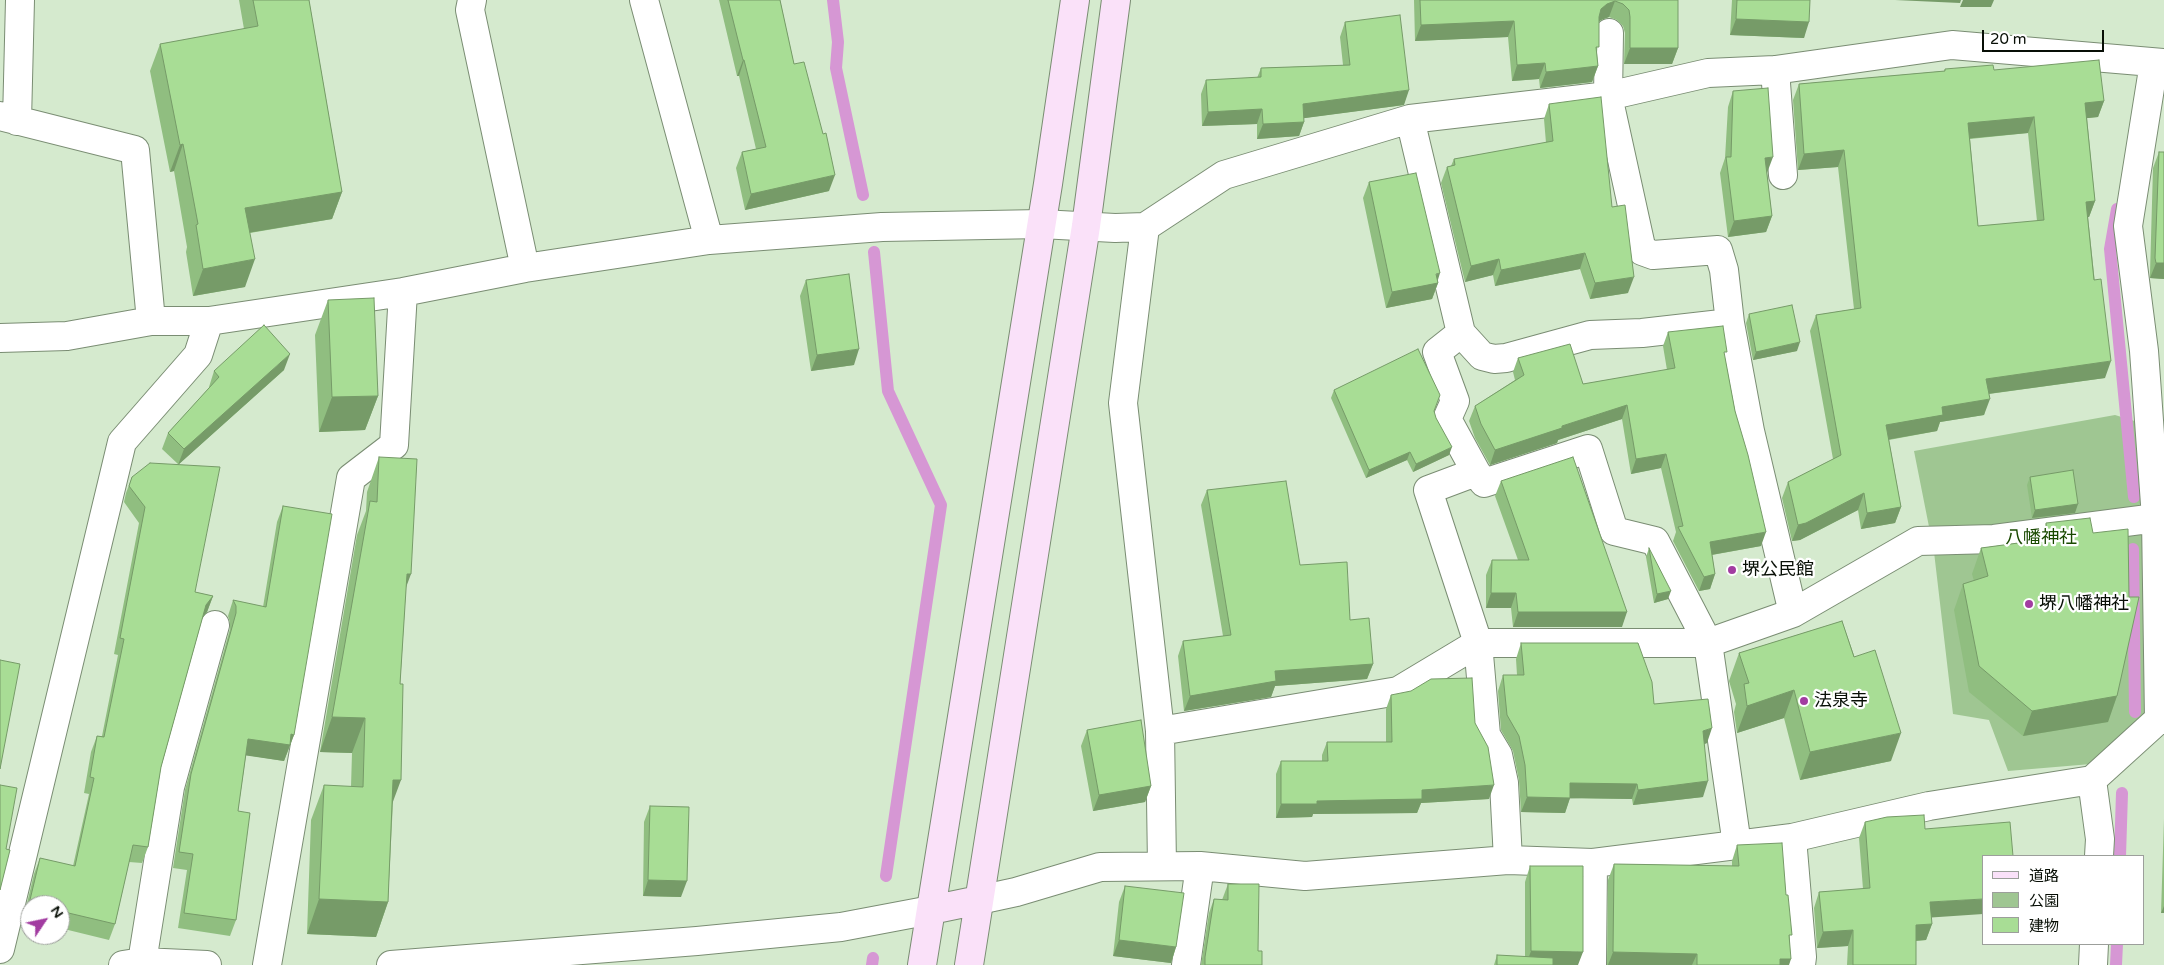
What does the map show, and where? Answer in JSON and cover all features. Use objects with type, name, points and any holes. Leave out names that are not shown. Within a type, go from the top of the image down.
[{"type":"street","points":[[20,0],[8,119],[135,150],[151,321]]},
{"type":"street","points":[[472,0],[470,10],[525,268]]},
{"type":"street","points":[[644,0],[709,240]]},
{"type":"street","points":[[922,965],[1075,0]]},
{"type":"street","points":[[969,965],[1086,226],[1116,0]]},
{"type":"street","points":[[1609,33],[1608,96],[1642,251],[1653,255],[1718,250],[1724,270],[1730,323],[1750,431],[1793,613]]},
{"type":"street","points":[[0,338],[67,336],[151,321],[209,321],[403,292],[525,268],[709,240],[882,227],[1040,224],[1114,228],[1145,227],[1224,175],[1410,119],[1608,96],[1708,73],[1775,70],[1952,45],[2159,63],[2128,226],[2144,351],[2156,518],[2162,720],[2092,780],[1929,806],[1792,838],[1593,863],[1508,860],[1305,876],[1200,866],[1100,867],[1016,892],[841,927],[697,941],[391,965]]},
{"type":"street","points":[[1775,70],[1783,175]]},
{"type":"street","points":[[1410,119],[1461,333],[1482,356],[1494,359],[1506,358],[1590,335],[1642,333],[1730,323]]},
{"type":"street","points":[[1145,227],[1123,403],[1160,731],[1162,866]]},
{"type":"street","points":[[267,965],[351,478],[394,445],[403,292]]},
{"type":"street","points":[[0,949],[122,442],[198,355],[209,321]]},
{"type":"street","points":[[1461,333],[1437,352],[1455,401],[1447,419],[1484,483],[1588,449],[1614,531],[1655,541],[1708,643],[1737,845]]},
{"type":"street","points":[[1476,472],[1428,490],[1478,643],[1486,735],[1498,755],[1504,783],[1508,860]]},
{"type":"street","points":[[1160,731],[1398,691],[1478,643],[1708,643],[1793,613],[1918,541],[1994,538],[2156,518]]},
{"type":"street","points":[[207,965],[133,963],[170,788],[215,625]]},
{"type":"street","points":[[2092,780],[2100,839],[2099,855]]},
{"type":"street","points":[[1792,838],[1802,957],[1801,965]]},
{"type":"street","points":[[1592,965],[1593,863]]},
{"type":"street","points":[[1186,965],[1200,866]]},
{"type":"street","points":[[2092,965],[2094,945]]},
{"type":"green space","name":"八幡神社","points":[[2115,415],[2141,423],[2148,716],[2091,764],[2008,771],[1989,720],[1953,714],[1934,552],[1914,451]]},
{"type":"building","points":[[253,0],[309,0],[342,192],[245,208],[255,259],[203,269],[196,225],[198,224],[183,144],[180,145],[160,44],[258,26]]},
{"type":"building","points":[[728,0],[780,0],[794,64],[804,62],[823,134],[826,133],[835,175],[751,194],[742,152],[766,147]]},
{"type":"building","points":[[1420,0],[1678,0],[1678,48],[1630,48],[1629,10],[1623,4],[1615,1],[1601,9],[1599,17],[1599,47],[1596,47],[1598,66],[1546,72],[1545,63],[1517,65],[1514,21],[1421,25]]},
{"type":"building","points":[[1737,0],[1810,0],[1809,22],[1736,19]]},
{"type":"building","points":[[1400,15],[1409,90],[1303,104],[1304,122],[1263,124],[1262,109],[1208,112],[1206,80],[1261,77],[1261,68],[1350,65],[1345,22]]},
{"type":"building","points":[[2099,60],[2104,101],[2085,103],[2095,201],[2086,202],[2094,280],[2101,279],[2111,361],[1986,379],[1990,399],[1942,407],[1943,415],[1886,425],[1901,507],[1867,513],[1864,493],[1806,523],[1798,525],[1788,482],[1841,455],[1816,315],[1861,308],[1844,150],[1804,154],[1799,84],[1993,65],[1994,70]],"holes":[[[2034,117],[2044,220],[1978,226],[1968,123]]]},
{"type":"building","points":[[1768,88],[1773,157],[1765,158],[1772,216],[1734,221],[1726,157],[1731,157],[1733,91]]},
{"type":"building","points":[[1601,97],[1612,207],[1625,205],[1634,277],[1595,283],[1585,253],[1501,270],[1499,259],[1471,266],[1447,167],[1455,165],[1454,159],[1553,141],[1549,104]]},
{"type":"building","points":[[2159,152],[2164,152],[2164,263],[2156,263],[2155,258]]},
{"type":"building","points":[[1416,173],[1440,273],[1436,274],[1438,283],[1392,292],[1369,182]]},
{"type":"building","points":[[849,274],[859,349],[817,355],[806,280]]},
{"type":"building","points":[[374,298],[378,396],[332,397],[328,300]]},
{"type":"building","points":[[1792,305],[1800,342],[1756,352],[1749,314]]},
{"type":"building","points":[[264,325],[290,354],[184,449],[168,433],[219,377],[214,371]]},
{"type":"building","points":[[1723,326],[1727,352],[1724,352],[1735,411],[1748,455],[1766,532],[1710,542],[1715,574],[1704,577],[1678,527],[1683,526],[1666,454],[1636,459],[1627,405],[1495,450],[1481,424],[1475,406],[1524,375],[1518,358],[1570,344],[1583,384],[1675,368],[1668,332]]},
{"type":"building","points":[[1418,349],[1440,395],[1434,411],[1452,447],[1416,464],[1410,452],[1369,470],[1334,390]]},
{"type":"building","points":[[379,457],[417,459],[411,574],[407,574],[400,684],[403,684],[401,780],[393,780],[388,902],[319,899],[324,785],[363,787],[365,718],[332,717],[370,501],[377,502]]},
{"type":"building","points":[[1573,457],[1627,612],[1518,612],[1516,593],[1491,593],[1492,560],[1529,560],[1501,481]]},
{"type":"building","points":[[150,463],[220,467],[195,592],[213,596],[206,605],[161,767],[148,847],[133,845],[115,924],[70,913],[70,895],[31,895],[40,858],[75,866],[94,778],[90,777],[97,736],[104,737],[124,639],[120,638],[145,507],[129,486],[132,477]]},
{"type":"building","points":[[2073,470],[2078,504],[2035,510],[2030,477]]},
{"type":"building","points":[[1286,481],[1300,565],[1347,562],[1350,620],[1369,618],[1373,664],[1275,671],[1276,681],[1190,696],[1183,641],[1231,635],[1207,490]]},
{"type":"building","points":[[283,506],[332,514],[294,735],[291,734],[290,745],[248,739],[238,811],[250,813],[236,920],[184,913],[193,854],[179,852],[191,774],[236,613],[236,606],[233,600],[266,607]]},
{"type":"building","name":"八幡神社","points":[[2090,518],[2093,533],[2128,529],[2129,597],[2139,597],[2117,696],[2032,711],[1979,666],[1963,584],[1988,576],[1981,548],[2048,539],[2046,523]]},
{"type":"building","points":[[1649,548],[1671,591],[1657,594]]},
{"type":"building","name":"法泉寺","points":[[1842,621],[1854,657],[1875,650],[1901,733],[1810,752],[1794,690],[1747,706],[1744,684],[1749,683],[1739,653]]},
{"type":"building","points":[[1521,643],[1638,643],[1652,682],[1654,704],[1708,699],[1712,728],[1703,731],[1708,781],[1638,790],[1637,784],[1570,783],[1570,798],[1527,797],[1525,765],[1519,736],[1507,715],[1503,675],[1524,675]]},
{"type":"building","points":[[0,660],[20,664],[0,769]]},
{"type":"building","points":[[1472,678],[1475,723],[1488,747],[1494,785],[1422,790],[1422,799],[1317,801],[1317,804],[1281,804],[1281,761],[1328,761],[1327,742],[1392,742],[1391,695],[1411,691],[1431,679]]},
{"type":"building","points":[[1141,720],[1151,786],[1099,795],[1087,730]]},
{"type":"building","points":[[0,785],[17,788],[6,849],[10,850],[0,890]]},
{"type":"building","points":[[650,806],[689,807],[687,881],[648,880]]},
{"type":"building","points":[[1924,815],[1925,829],[2010,822],[2013,855],[1982,855],[1982,899],[1930,902],[1932,924],[1916,925],[1916,965],[1853,965],[1853,930],[1823,932],[1819,892],[1870,888],[1865,822],[1887,817]]},
{"type":"building","points":[[1782,843],[1786,895],[1788,895],[1792,935],[1789,935],[1791,959],[1780,959],[1780,965],[1697,965],[1697,954],[1613,952],[1614,864],[1739,866],[1737,845]]},
{"type":"building","points":[[1530,866],[1583,866],[1583,952],[1531,951]]},
{"type":"building","points":[[1228,884],[1259,884],[1258,951],[1262,951],[1262,965],[1205,965],[1214,899],[1228,900]]},
{"type":"building","points":[[1125,886],[1184,893],[1176,947],[1119,940]]},
{"type":"building","points":[[1497,955],[1553,958],[1553,965],[1497,965]]},
{"type":"waterway","points":[[833,0],[838,42],[836,68],[863,195]]},
{"type":"waterway","points":[[2117,209],[2110,249],[2134,497]]},
{"type":"waterway","points":[[874,252],[888,391],[941,505],[886,876]]},
{"type":"waterway","points":[[2133,549],[2135,712]]},
{"type":"waterway","points":[[2120,855],[2122,793]]},
{"type":"waterway","points":[[2116,965],[2117,945]]},
{"type":"waterway","points":[[872,965],[873,958]]},
{"type":"place","name":"堺公民館","points":[[1732,570]]},
{"type":"place","name":"堺八幡神社","points":[[2029,604]]},
{"type":"place","name":"法泉寺","points":[[1804,701]]}]
